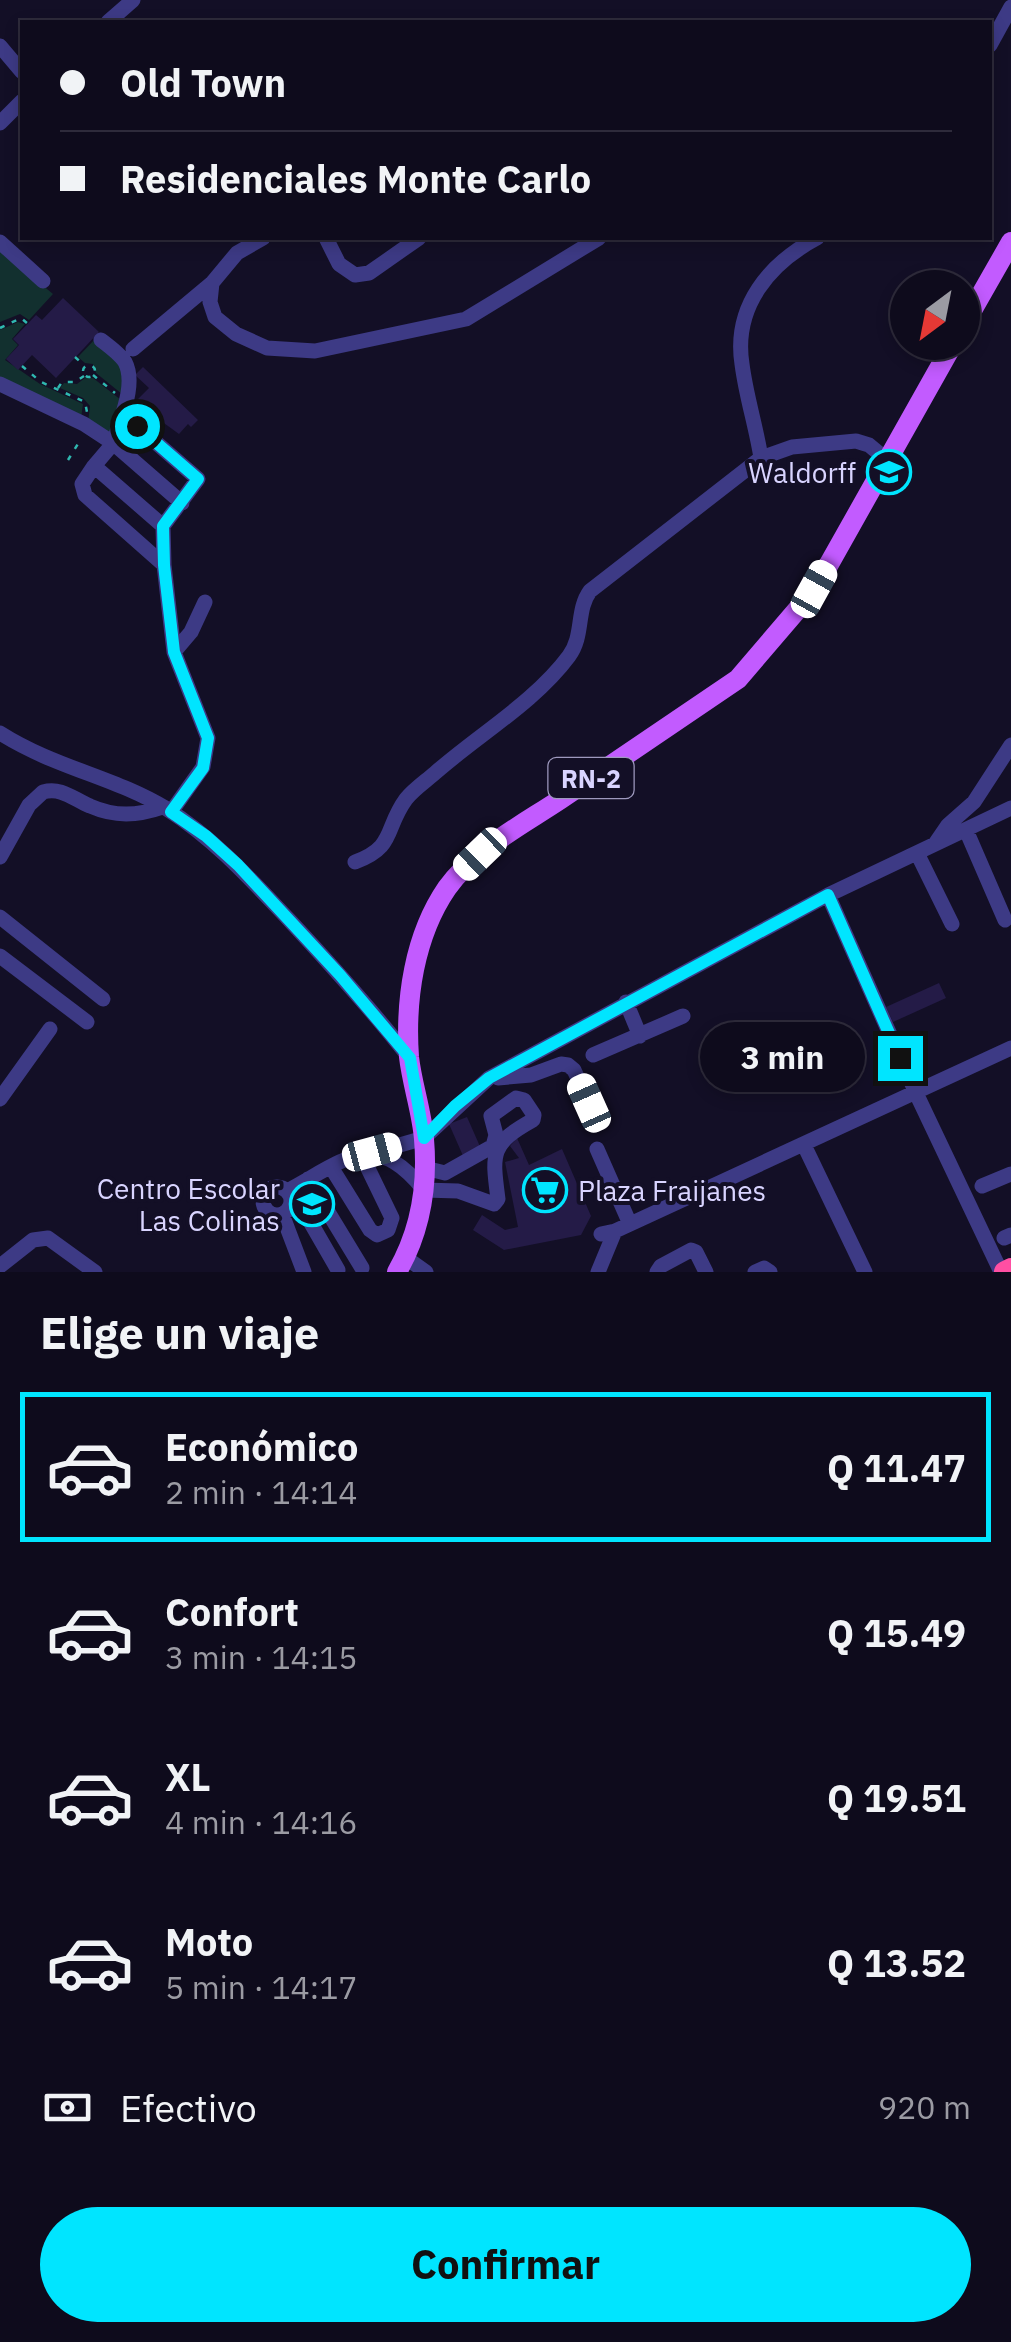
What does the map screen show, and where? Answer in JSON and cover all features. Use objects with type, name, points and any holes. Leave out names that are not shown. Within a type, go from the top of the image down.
[{"type":"main road","points":[[980,296],[1011,242]]},
{"type":"main road","name":"RN-2","points":[[401,1265],[419,1221],[424,1190],[424,1138],[410,1058],[415,962],[448,886],[495,842],[738,679],[814,589],[944,360]]},
{"type":"street","points":[[112,12],[133,0]]},
{"type":"street","points":[[992,41],[1011,7]]},
{"type":"street","points":[[0,46],[20,70]]},
{"type":"street","points":[[0,123],[20,103]]},
{"type":"street","points":[[133,350],[212,283],[237,254],[260,240]]},
{"type":"street","points":[[327,240],[340,264],[355,275],[369,273],[416,240]]},
{"type":"street","points":[[212,283],[210,302],[216,317],[236,334],[267,348],[315,350],[466,319],[597,240]]},
{"type":"street","points":[[761,458],[741,363],[746,313],[771,270],[790,252],[813,240]]},
{"type":"street","points":[[0,242],[43,281]]},
{"type":"street","points":[[101,340],[124,361],[128,381],[113,444]]},
{"type":"street","points":[[0,384],[84,424],[182,504]]},
{"type":"street","points":[[756,424],[771,438],[792,447]]},
{"type":"street","points":[[0,858],[29,805],[43,792],[60,791],[92,807],[128,816],[167,809],[203,768],[208,738],[174,652],[163,526],[198,484],[195,474],[137,426],[128,426],[82,484],[85,495],[164,565]]},
{"type":"street","points":[[356,862],[376,854],[384,844],[408,797],[536,691],[572,654],[583,601],[590,590],[761,458],[792,447],[856,441],[887,460]]},
{"type":"street","points":[[94,466],[163,526]]},
{"type":"street","points":[[174,652],[191,632],[205,602]]},
{"type":"street","points":[[0,733],[50,761],[167,809],[206,836],[238,865],[410,1058]]},
{"type":"street","points":[[934,845],[948,825],[974,802],[1011,746]]},
{"type":"street","points":[[287,1202],[308,1180],[331,1167],[424,1138],[489,1078],[626,1002],[828,895],[1011,808]]},
{"type":"street","points":[[966,830],[1006,920]]},
{"type":"street","points":[[918,853],[952,924]]},
{"type":"street","points":[[828,895],[916,1093],[1006,1271]]},
{"type":"street","points":[[0,917],[103,1000]]},
{"type":"street","points":[[0,956],[87,1022]]},
{"type":"street","points":[[626,1002],[640,1036]]},
{"type":"street","points":[[592,1056],[684,1016]]},
{"type":"street","points":[[0,1099],[50,1029]]},
{"type":"street","points":[[615,1230],[1011,1048]]},
{"type":"street","points":[[489,1078],[531,1075],[568,1065],[589,1103]]},
{"type":"street","points":[[366,1153],[393,1158],[408,1168],[424,1190],[455,1190],[494,1204],[498,1202],[495,1154],[507,1134],[533,1120],[534,1114],[524,1100],[516,1098],[493,1113],[496,1136],[492,1146],[445,1173],[425,1168]]},
{"type":"street","points":[[804,1145],[866,1272]]},
{"type":"street","points":[[597,1149],[615,1230],[598,1272]]},
{"type":"street","points":[[331,1167],[370,1230],[377,1235],[383,1233],[392,1218],[366,1153]]},
{"type":"street","points":[[461,1165],[469,1195]]},
{"type":"street","points":[[982,1186],[1011,1174]]},
{"type":"street","points":[[308,1180],[362,1268]]},
{"type":"street","points":[[287,1202],[304,1212],[338,1270]]},
{"type":"street","points":[[287,1202],[304,1272]]},
{"type":"street","points":[[0,1266],[33,1240],[48,1238],[95,1272]]},
{"type":"street","points":[[658,1272],[691,1250],[696,1252],[706,1272]]},
{"type":"street","points":[[401,1265],[426,1272]]},
{"type":"street","points":[[755,1272],[764,1268],[770,1272]]},
{"type":"path","points":[[0,328],[21,318],[28,324]]},
{"type":"path","points":[[76,357],[85,366],[92,366],[94,375],[126,401]]},
{"type":"path","points":[[22,366],[56,390],[85,402],[88,408],[80,443],[68,460]]},
{"type":"path","points":[[56,390],[62,382],[79,382],[85,375],[85,366]]},
{"type":"path","points":[[85,375],[94,375]]},
{"type":"green space","points":[[0,250],[53,294],[29,320],[20,314],[0,322]]},
{"type":"green space","points":[[18,322],[25,324],[12,339],[18,345],[5,360],[40,384],[83,404],[81,418],[0,380],[0,330]]},
{"type":"green space","points":[[96,338],[122,363],[122,394],[96,373],[93,364],[78,357]]},
{"type":"green space","points":[[93,378],[121,400],[111,436],[88,422],[90,406],[83,398],[60,388],[64,383],[77,384]]},
{"type":"building","points":[[63,298],[99,332],[56,378],[32,355],[18,370],[6,359],[19,345],[13,339],[36,315],[42,320]]},
{"type":"building","points":[[143,367],[198,420],[191,427],[188,424],[179,434],[157,418],[151,424],[141,415],[145,410],[136,401],[149,388],[135,375]]},
{"type":"building","points":[[939,983],[946,998],[893,1022],[886,1007]]},
{"type":"building","points":[[467,1117],[482,1151],[464,1158],[449,1124]]},
{"type":"building","name":"Plaza Fraijanes","points":[[517,1138],[529,1165],[562,1149],[591,1216],[581,1235],[504,1250],[473,1230],[482,1215],[505,1230],[518,1227],[505,1162],[519,1158],[510,1146]]},
{"type":"place","name":"Waldorff","points":[[889,472]]},
{"type":"place","name":"Plaza Fraijanes","points":[[545,1190]]},
{"type":"place","name":"Centro Escolar Las Colinas","points":[[312,1204]]},
{"type":"route","points":[[137,426],[198,479],[163,526],[164,565],[174,652],[208,738],[207,755],[203,768],[171,812],[238,865],[410,1058],[424,1138],[489,1078],[828,895],[900,1058]]}]
